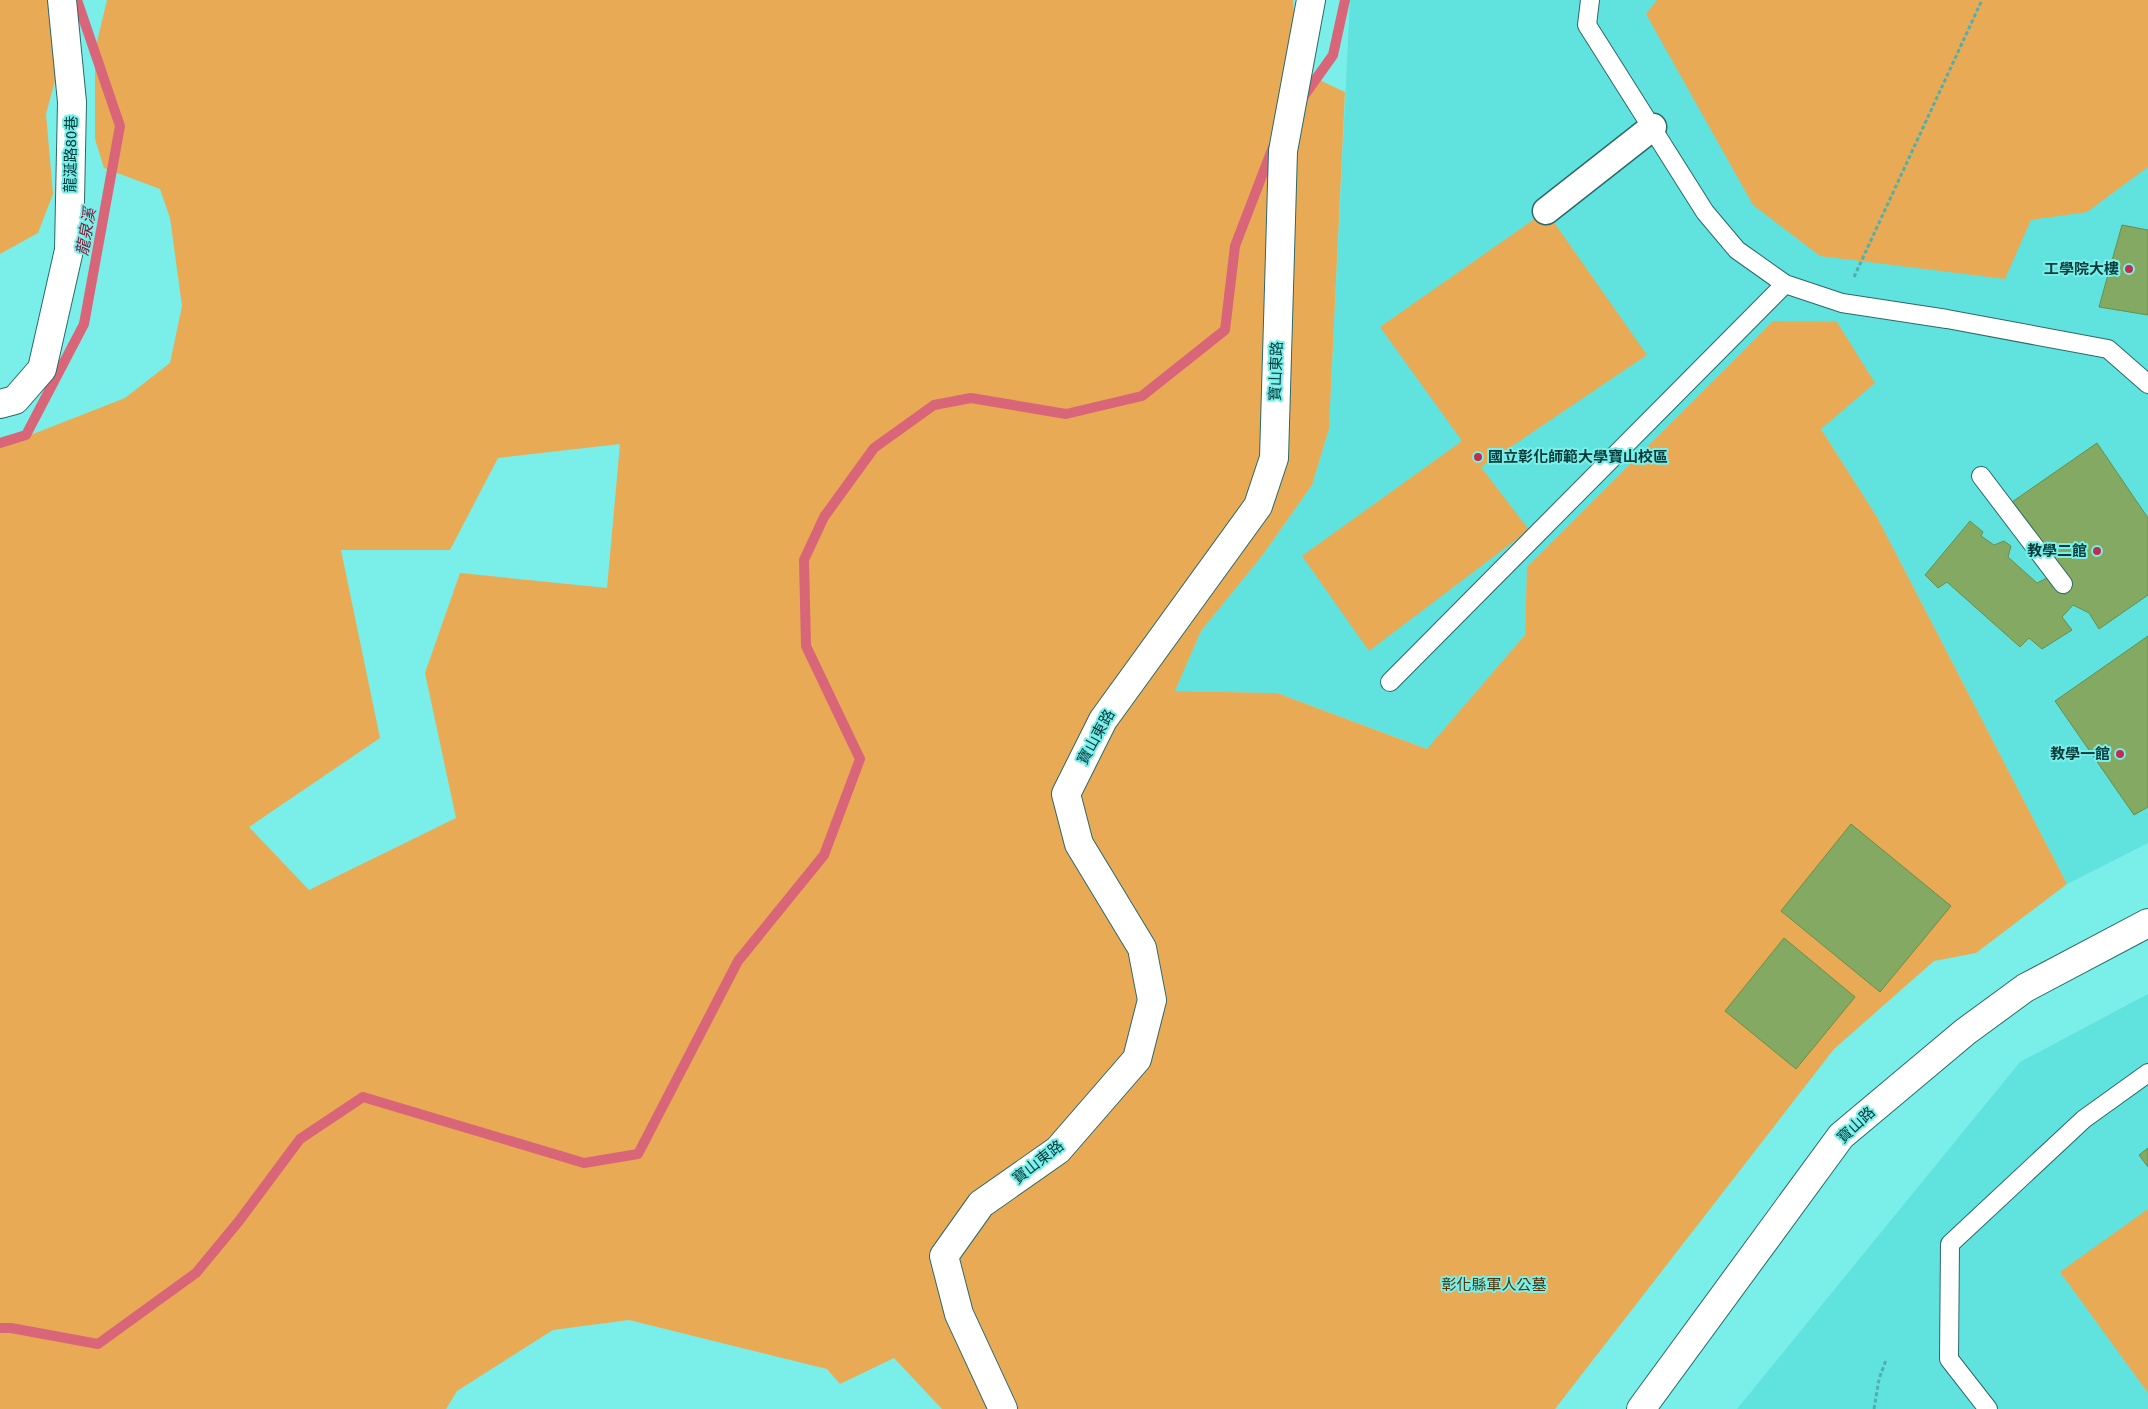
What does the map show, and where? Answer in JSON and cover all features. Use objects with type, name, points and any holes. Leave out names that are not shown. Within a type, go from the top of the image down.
[{"type":"street","name":"龍涎路80巷","points":[[0,404],[15,400],[42,369],[69,250],[72,102],[62,0]]},
{"type":"street","name":"寶山東路","points":[[1003,1409],[959,1314],[944,1256],[981,1204],[1058,1150],[1136,1059],[1152,1000],[1142,948],[1080,844],[1066,794],[1103,720],[1258,506],[1274,458],[1283,150],[1311,0]]},
{"type":"street","points":[[1546,211],[1653,128]]},
{"type":"street","name":"寶山路","points":[[1641,1409],[1841,1136],[1965,1032],[2025,988],[2148,923]]},
{"type":"lane","points":[[1590,0],[1587,25],[1706,212],[1737,250],[1785,284],[1842,303],[1948,319],[2108,349],[2148,384]]},
{"type":"lane","points":[[1390,682],[1785,284]]},
{"type":"lane","points":[[1981,476],[2063,584]]},
{"type":"lane","points":[[1988,1409],[1949,1359],[1950,1244],[2084,1119],[2148,1073]]},
{"type":"path","points":[[1842,303],[1982,0]]},
{"type":"path","points":[[1874,1409],[1879,1379],[1886,1360]]},
{"type":"shaded area","name":"國立彰化師範大學寶山校區","points":[[1350,0],[2148,0],[2148,843],[2067,884],[1877,517],[1821,429],[1527,567],[1525,635],[1428,749],[1277,693],[1175,691],[1201,631],[1262,556],[1312,485],[1329,429]]},
{"type":"shaded area","points":[[2148,994],[2148,1409],[1737,1409],[2020,1062]]},
{"type":"green space","points":[[0,0],[67,0],[67,36],[46,114],[53,194],[38,233],[0,254]]},
{"type":"green space","name":"彰化縣軍人公墓","points":[[107,0],[1293,0],[1298,70],[1345,92],[1329,429],[1312,485],[1262,556],[1201,631],[1175,691],[1277,693],[1427,749],[1525,635],[1527,567],[1773,321],[1837,322],[1875,383],[1821,429],[1877,517],[2067,884],[1976,953],[1934,961],[1834,1049],[1555,1409],[942,1409],[894,1358],[840,1384],[827,1369],[629,1320],[553,1330],[457,1391],[446,1409],[0,1409],[0,447],[125,398],[170,363],[182,306],[170,218],[160,189],[104,168],[95,139],[95,50]],"holes":[[[620,444],[607,588],[460,573],[425,673],[456,818],[309,890],[249,827],[380,738],[341,550],[450,550],[498,458]]]},
{"type":"green space","points":[[1657,0],[2148,0],[2148,167],[2087,212],[2031,220],[2005,279],[1820,256],[1753,205],[1646,14]]},
{"type":"green space","points":[[1546,211],[1647,355],[1481,467],[1529,530],[1369,651],[1302,556],[1462,441],[1380,327]]},
{"type":"green space","points":[[2148,1209],[2148,1393],[2060,1272]]},
{"type":"building","name":"工學院大樓","points":[[2122,225],[2148,230],[2148,315],[2099,307]]},
{"type":"building","name":"教學二館","points":[[2097,443],[2148,518],[2148,595],[2099,629],[2089,613],[2073,605],[2062,617],[2072,630],[2042,649],[2029,638],[2020,647],[1947,582],[1938,588],[1925,575],[1970,521],[1983,532],[1981,536],[1994,545],[2004,541],[2011,546],[2008,557],[2037,583],[2051,576],[2065,595],[2071,589],[2012,502]]},
{"type":"building","name":"教學一館","points":[[2148,636],[2148,807],[2134,815],[2055,701]]},
{"type":"building","points":[[1851,824],[1951,906],[1880,992],[1781,911]]},
{"type":"building","points":[[1784,938],[1855,997],[1796,1069],[1725,1011]]},
{"type":"building","points":[[2148,1148],[2148,1167],[2139,1155]]},
{"type":"waterway","name":"龍泉溪","points":[[0,443],[26,435],[84,324],[120,126],[77,0]]},
{"type":"waterway","points":[[1301,100],[1333,55],[1345,0]]},
{"type":"waterway","points":[[0,1328],[11,1328],[98,1344],[196,1273],[239,1221],[300,1139],[363,1097],[584,1163],[638,1154],[738,961],[824,855],[860,759],[806,646],[804,560],[824,517],[874,448],[934,405],[971,398],[1066,414],[1142,396],[1225,330],[1235,246],[1273,147]]},
{"type":"place","name":"工學院大樓","points":[[2129,269]]},
{"type":"place","name":"國立彰化師範大學寶山校區","points":[[1478,457]]},
{"type":"place","name":"教學二館","points":[[2097,551]]},
{"type":"place","name":"教學一館","points":[[2120,754]]}]
